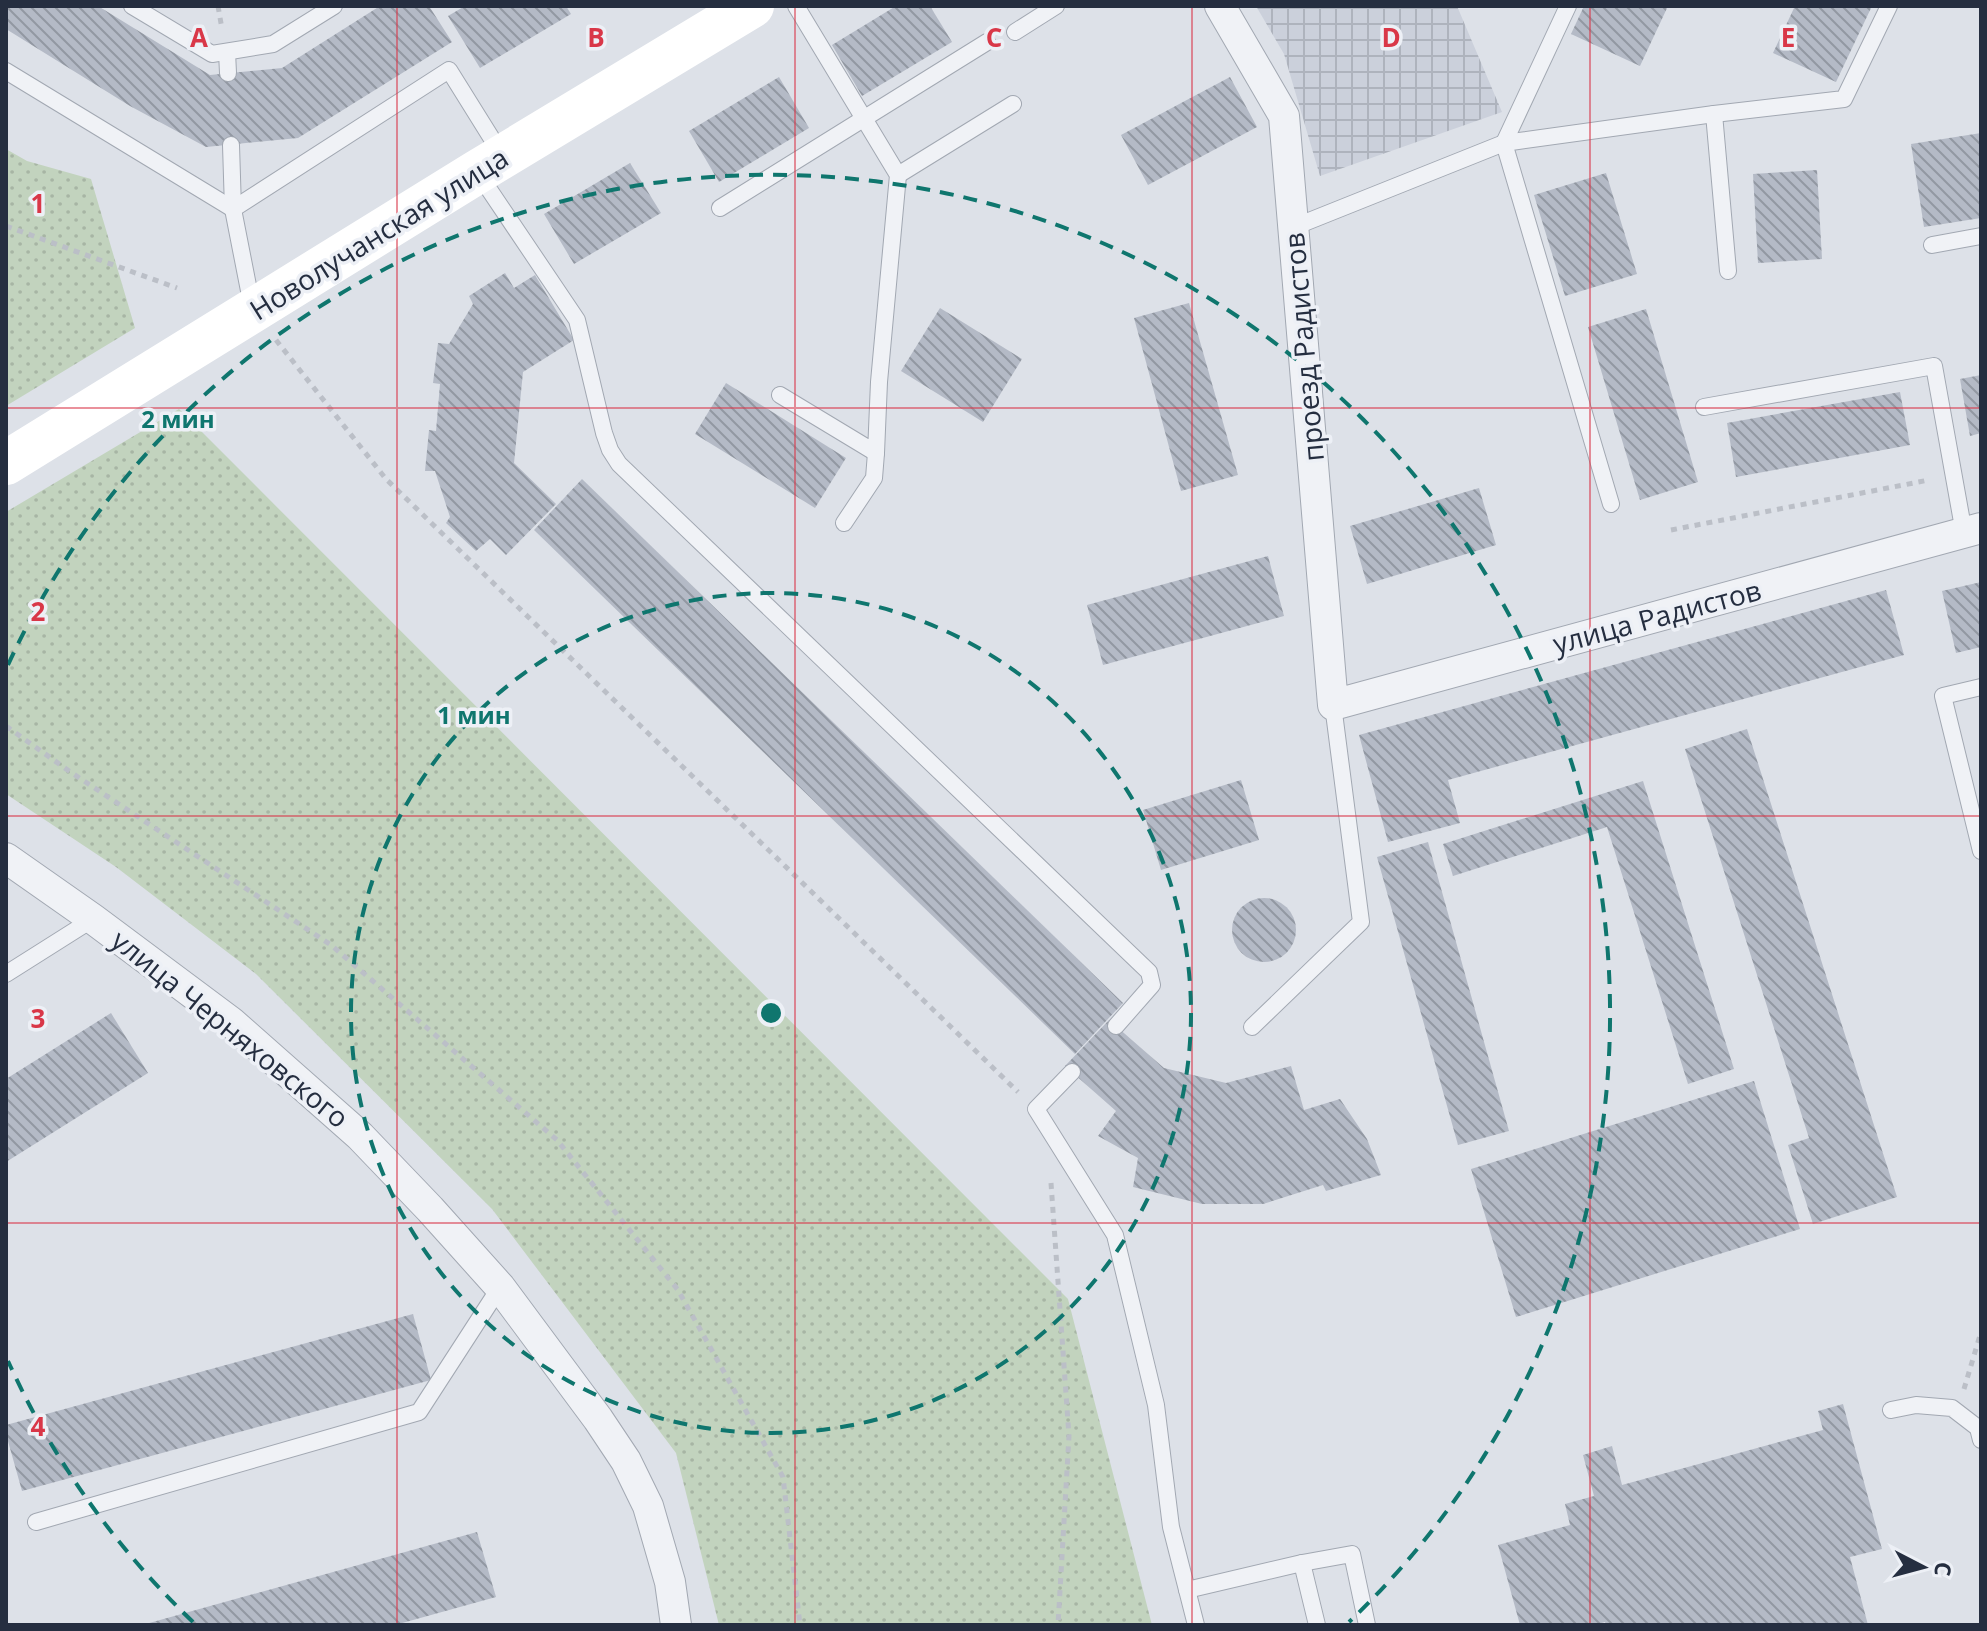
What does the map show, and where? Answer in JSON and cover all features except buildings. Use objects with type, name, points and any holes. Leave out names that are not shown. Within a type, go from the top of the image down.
[{"type":"street","name":"Новолучанская улица","points":[[6,463],[752,6]]},
{"type":"street","name":"проезд Радистов","points":[[1220,6],[1284,116],[1333,705]]},
{"type":"street","name":"улица Радистов","points":[[1333,705],[1973,531]]},
{"type":"street","name":"улица Черняховского","points":[[6,858],[231,1022],[360,1136],[500,1287],[626,1461],[648,1506],[670,1582],[676,1625]]},
{"type":"lane","points":[[132,6],[212,54],[273,44],[334,6]]},
{"type":"lane","points":[[796,6],[898,175],[879,382],[874,478],[844,523]]},
{"type":"lane","points":[[1015,32],[1056,6]]},
{"type":"lane","points":[[1568,6],[1504,143],[1611,504]]},
{"type":"lane","points":[[1294,227],[1504,143],[1844,99],[1889,6]]},
{"type":"lane","points":[[720,208],[987,42]]},
{"type":"lane","points":[[227,52],[228,73]]},
{"type":"lane","points":[[233,209],[449,70],[490,164],[577,320],[604,433],[619,464],[1149,972],[1152,985],[1116,1026]]},
{"type":"lane","points":[[6,71],[233,209]]},
{"type":"lane","points":[[898,175],[1013,104]]},
{"type":"lane","points":[[1714,114],[1728,271]]},
{"type":"lane","points":[[231,145],[233,209],[254,311]]},
{"type":"lane","points":[[1932,245],[1981,236]]},
{"type":"lane","points":[[1704,407],[1934,366],[1954,476],[1973,531]]},
{"type":"lane","points":[[780,395],[876,453]]},
{"type":"lane","points":[[1981,687],[1943,696],[1981,851]]},
{"type":"lane","points":[[1252,1027],[1361,922],[1333,705]]},
{"type":"lane","points":[[6,974],[93,919]]},
{"type":"lane","points":[[1072,1072],[1036,1109],[1115,1235],[1156,1405],[1171,1527],[1196,1625]]},
{"type":"lane","points":[[36,1522],[419,1412],[500,1287]]},
{"type":"lane","points":[[1891,1410],[1916,1405],[1952,1408],[1978,1428],[1981,1440]]},
{"type":"lane","points":[[1187,1590],[1352,1554],[1367,1625]]},
{"type":"lane","points":[[1302,1563],[1317,1625]]},
{"type":"path","points":[[6,226],[177,288]]},
{"type":"path","points":[[254,311],[386,479],[1036,1109]]},
{"type":"path","points":[[1671,530],[1954,476]]},
{"type":"path","points":[[6,726],[331,945],[557,1140],[678,1290],[783,1477],[800,1625]]},
{"type":"path","points":[[1047,1125],[1069,1436],[1058,1625]]},
{"type":"path","points":[[1962,1395],[1981,1332]]},
{"type":"shaded area","points":[[1256,6],[1457,6],[1502,112],[1320,176],[1284,54]]},
{"type":"green space","points":[[6,149],[27,161],[91,179],[135,328],[6,406]]},
{"type":"green space","points":[[179,409],[1068,1299],[1152,1625],[719,1625],[676,1453],[492,1209],[256,974],[116,867],[6,794],[6,512]]}]
